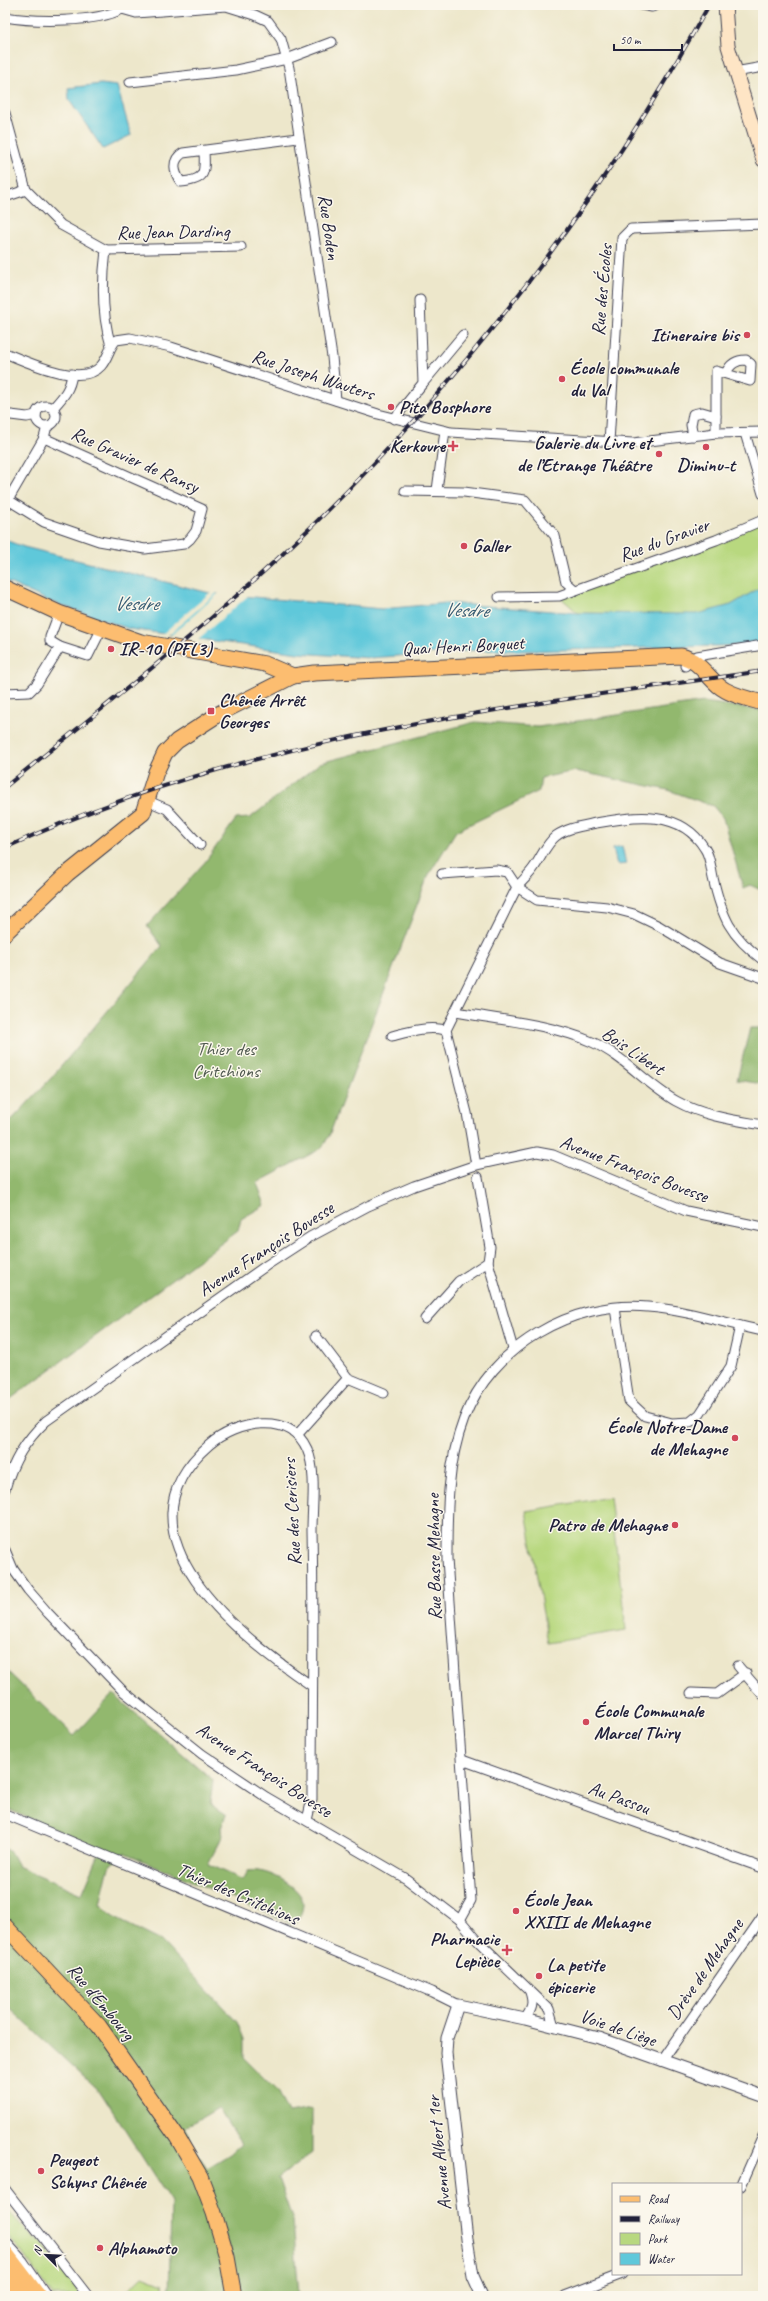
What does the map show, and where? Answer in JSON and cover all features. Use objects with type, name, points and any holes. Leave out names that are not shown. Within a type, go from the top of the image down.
[{"type":"highway","points":[[5,2254],[37,2296]]},
{"type":"highway","points":[[5,2274],[23,2296]]},
{"type":"highway","points":[[5,2292],[8,2296]]},
{"type":"main road","points":[[726,9],[728,46],[763,160]]},
{"type":"main road","points":[[5,588],[59,613],[141,642],[265,664],[292,676]]},
{"type":"main road","name":"Quai Henri Borguet","points":[[5,932],[67,874],[143,813],[156,772],[165,753],[177,741],[222,712],[269,686],[292,676],[314,673],[666,657],[687,662]]},
{"type":"main road","points":[[687,662],[716,692],[737,701],[761,702]]},
{"type":"main road","points":[[265,664],[270,674],[269,686]]},
{"type":"main road","name":"Rue d'Embourg","points":[[5,1926],[99,2026],[159,2110],[200,2176],[221,2233],[234,2296]]},
{"type":"street","points":[[641,5],[652,7],[657,5]]},
{"type":"street","points":[[5,17],[45,20],[110,16],[122,7],[136,13],[226,6]]},
{"type":"street","name":"Rue Boden","points":[[226,6],[268,21],[281,39],[287,59],[332,357],[336,400]]},
{"type":"street","points":[[130,82],[218,73],[287,59],[332,42]]},
{"type":"street","points":[[735,72],[763,67]]},
{"type":"street","points":[[5,113],[26,190],[61,225],[106,250],[103,271],[107,333],[111,346],[100,367],[92,372],[72,374],[40,367],[5,353]]},
{"type":"street","points":[[204,151],[298,138]]},
{"type":"street","points":[[5,197],[26,190]]},
{"type":"street","name":"Rue des Écoles","points":[[608,442],[622,238],[631,229],[763,224]]},
{"type":"street","name":"Rue Jean Darding","points":[[106,250],[241,247]]},
{"type":"street","points":[[420,300],[423,383]]},
{"type":"street","points":[[394,419],[463,335]]},
{"type":"street","name":"Rue Joseph Wauters","points":[[111,346],[116,340],[123,337],[171,346],[394,419],[445,431],[633,443],[716,433],[763,432]]},
{"type":"street","points":[[716,433],[716,372],[726,373]]},
{"type":"street","points":[[53,408],[67,391],[72,374]]},
{"type":"street","points":[[11,415],[27,417],[36,415],[41,407],[47,406],[53,408]]},
{"type":"street","points":[[36,415],[38,422],[47,426],[53,423],[56,417],[53,408]]},
{"type":"street","points":[[693,436],[691,425],[693,414],[702,412],[716,416]]},
{"type":"street","name":"Rue Gravier de Ransy","points":[[44,438],[202,509],[196,531],[184,544],[145,549],[99,541],[44,522],[6,499],[44,438],[47,426]]},
{"type":"street","points":[[437,490],[445,431]]},
{"type":"street","points":[[745,433],[763,494]]},
{"type":"street","points":[[405,491],[437,490],[525,500],[555,536],[566,582],[575,590]]},
{"type":"street","name":"Rue du Gravier","points":[[499,597],[559,596],[716,540],[763,520]]},
{"type":"street","points":[[59,613],[50,637],[50,641],[60,648],[88,656],[102,628]]},
{"type":"street","points":[[687,662],[763,645]]},
{"type":"street","points":[[5,693],[29,692],[40,679],[60,648]]},
{"type":"street","points":[[148,801],[167,809],[200,845]]},
{"type":"street","points":[[476,1165],[467,1113],[446,1030],[517,887],[535,867],[545,849],[555,836],[573,828],[644,816],[682,825],[697,836],[706,850],[725,920],[734,935],[763,960]]},
{"type":"street","points":[[442,874],[496,870],[507,872],[517,887],[537,900],[607,907],[634,914],[660,926],[720,963],[763,978]]},
{"type":"street","name":"Bois Libert","points":[[456,1012],[540,1027],[592,1042],[613,1054],[675,1101],[700,1113],[763,1125]]},
{"type":"street","points":[[392,1036],[417,1029],[434,1027],[446,1030]]},
{"type":"street","name":"Avenue François Bovesse","points":[[5,1489],[10,1470],[19,1451],[32,1434],[46,1421],[267,1264],[310,1237],[368,1206],[414,1186],[476,1165],[537,1152],[553,1155],[686,1211],[763,1227]]},
{"type":"street","points":[[478,1177],[490,1247],[488,1262],[512,1350]]},
{"type":"street","points":[[425,1319],[459,1281],[488,1262]]},
{"type":"street","name":"Rue Basse Mehagne","points":[[460,1920],[471,1900],[447,1559],[447,1518],[450,1477],[464,1417],[487,1377],[512,1350],[543,1330],[570,1317],[615,1308],[647,1307],[763,1331]]},
{"type":"street","points":[[615,1308],[629,1401],[645,1416],[672,1423],[690,1422],[700,1414],[732,1366],[740,1326]]},
{"type":"street","points":[[316,1336],[348,1378],[384,1393]]},
{"type":"street","points":[[297,1435],[348,1378]]},
{"type":"street","name":"Rue des Cerisiers","points":[[307,1820],[312,1799],[312,1686],[311,1461],[306,1447],[297,1435],[271,1424],[255,1424],[239,1428],[216,1439],[200,1453],[185,1472],[177,1489],[172,1507],[174,1533],[181,1558],[194,1581],[211,1601],[247,1636],[285,1668],[312,1686]]},
{"type":"street","name":"Avenue François Bovesse","points":[[5,1550],[13,1569],[38,1602],[123,1691],[202,1754],[266,1797],[399,1874],[460,1920],[530,1992],[549,2009],[554,2026]]},
{"type":"street","points":[[738,1666],[746,1673],[763,1695]]},
{"type":"street","points":[[691,1693],[717,1694],[746,1673]]},
{"type":"street","name":"Au Passou","points":[[462,1760],[763,1868]]},
{"type":"street","name":"Thier des Critchions","points":[[5,1814],[273,1928],[432,1992],[458,2005]]},
{"type":"street","name":"Drève de Mehagne","points":[[662,2061],[763,1916]]},
{"type":"street","points":[[525,2019],[531,2012],[533,2001],[530,1992]]},
{"type":"street","name":"Voie de Liège","points":[[458,2005],[525,2019],[599,2038],[763,2096]]},
{"type":"street","name":"Avenue Albert 1er","points":[[458,2005],[447,2038],[446,2053],[468,2246],[473,2276],[482,2296]]},
{"type":"street","points":[[742,2184],[747,2177],[763,2136]]},
{"type":"street","points":[[5,2189],[88,2296]]},
{"type":"street","points":[[5,2241],[23,2261],[47,2296]]},
{"type":"street","points":[[564,2296],[619,2275]]},
{"type":"green space","points":[[763,520],[763,586],[731,605],[697,615],[578,613],[559,596]]},
{"type":"green space","name":"Thier des Critchions","points":[[704,702],[760,710],[763,713],[763,891],[750,885],[743,888],[723,818],[713,806],[668,790],[576,771],[541,778],[539,791],[456,831],[428,876],[329,1136],[322,1148],[257,1183],[265,1205],[241,1219],[238,1231],[5,1403],[5,1127],[53,1076],[162,946],[147,926],[205,862],[236,819],[250,818],[320,763],[475,722],[538,727]]},
{"type":"green space","points":[[750,1028],[763,1028],[763,1084],[737,1080]]},
{"type":"green space","points":[[610,1497],[626,1630],[548,1643],[526,1511]]},
{"type":"green space","points":[[5,1669],[74,1736],[113,1694],[213,1780],[210,1804],[226,1815],[221,1828],[222,1837],[208,1864],[243,1880],[248,1871],[270,1874],[290,1885],[300,1895],[303,1906],[301,1914],[295,1925],[125,1853],[109,1867],[100,1904],[113,1917],[161,1941],[237,2022],[244,2039],[244,2058],[277,2091],[288,2113],[312,2109],[312,2153],[278,2178],[293,2221],[299,2296],[169,2296],[171,2202],[101,2093],[5,2004],[5,1848],[11,1853],[18,1866],[82,1894],[101,1849],[5,1808]],"holes":[[[218,2108],[241,2144],[230,2154],[207,2168],[184,2128]]]},
{"type":"green space","points":[[5,2207],[33,2238],[41,2242],[82,2296],[53,2296],[20,2250],[5,2234]]},
{"type":"green space","points":[[143,2276],[163,2284],[165,2296],[122,2296]]},
{"type":"water","points":[[101,84],[117,86],[131,135],[103,149],[69,100],[68,88]]},
{"type":"water","name":"Vesdre","points":[[5,540],[24,547],[210,593],[382,609],[446,603],[578,613],[697,614],[731,605],[763,586],[763,637],[753,645],[521,651],[478,650],[370,658],[298,653],[130,629],[49,601],[5,581]]},
{"type":"water","points":[[622,846],[626,864],[617,865],[613,848]]},
{"type":"pier","points":[[211,592],[218,592],[166,637],[160,636]]},
{"type":"pier","points":[[220,592],[249,595],[196,641],[169,637]]},
{"type":"railway","points":[[5,787],[199,629],[274,562],[368,470],[424,409],[529,282],[577,215],[624,147],[668,77],[709,5]]},
{"type":"railway","points":[[5,848],[96,810],[188,778],[282,753],[377,731],[473,714],[763,671]]},
{"type":"place","name":"Itineraire bis","points":[[747,335]]},
{"type":"place","name":"École communale du Val","points":[[562,379]]},
{"type":"place","name":"Pita Bosphore","points":[[391,407]]},
{"type":"place","name":"Kerkovre","points":[[453,446]]},
{"type":"place","name":"Diminu-t","points":[[706,447]]},
{"type":"place","name":"Galerie du Livre et de l’Etrange Théâtre","points":[[659,454]]},
{"type":"place","name":"Galler","points":[[464,546]]},
{"type":"place","name":"IR-10 (PFL3)","points":[[111,649]]},
{"type":"place","name":"Chênée Arrêt Georges","points":[[211,711]]},
{"type":"place","name":"École Notre-Dame de Mehagne","points":[[735,1438]]},
{"type":"place","name":"Patro de Mehagne","points":[[675,1525]]},
{"type":"place","name":"École Communale Marcel Thiry","points":[[586,1722]]},
{"type":"place","name":"École Jean XXIII de Mehagne","points":[[516,1911]]},
{"type":"place","name":"Pharmacie Lepièce","points":[[507,1950]]},
{"type":"place","name":"La petite épicerie","points":[[539,1976]]},
{"type":"place","name":"Peugeot Schyns Chênée","points":[[41,2171]]},
{"type":"place","name":"Alphamoto","points":[[100,2248]]}]
